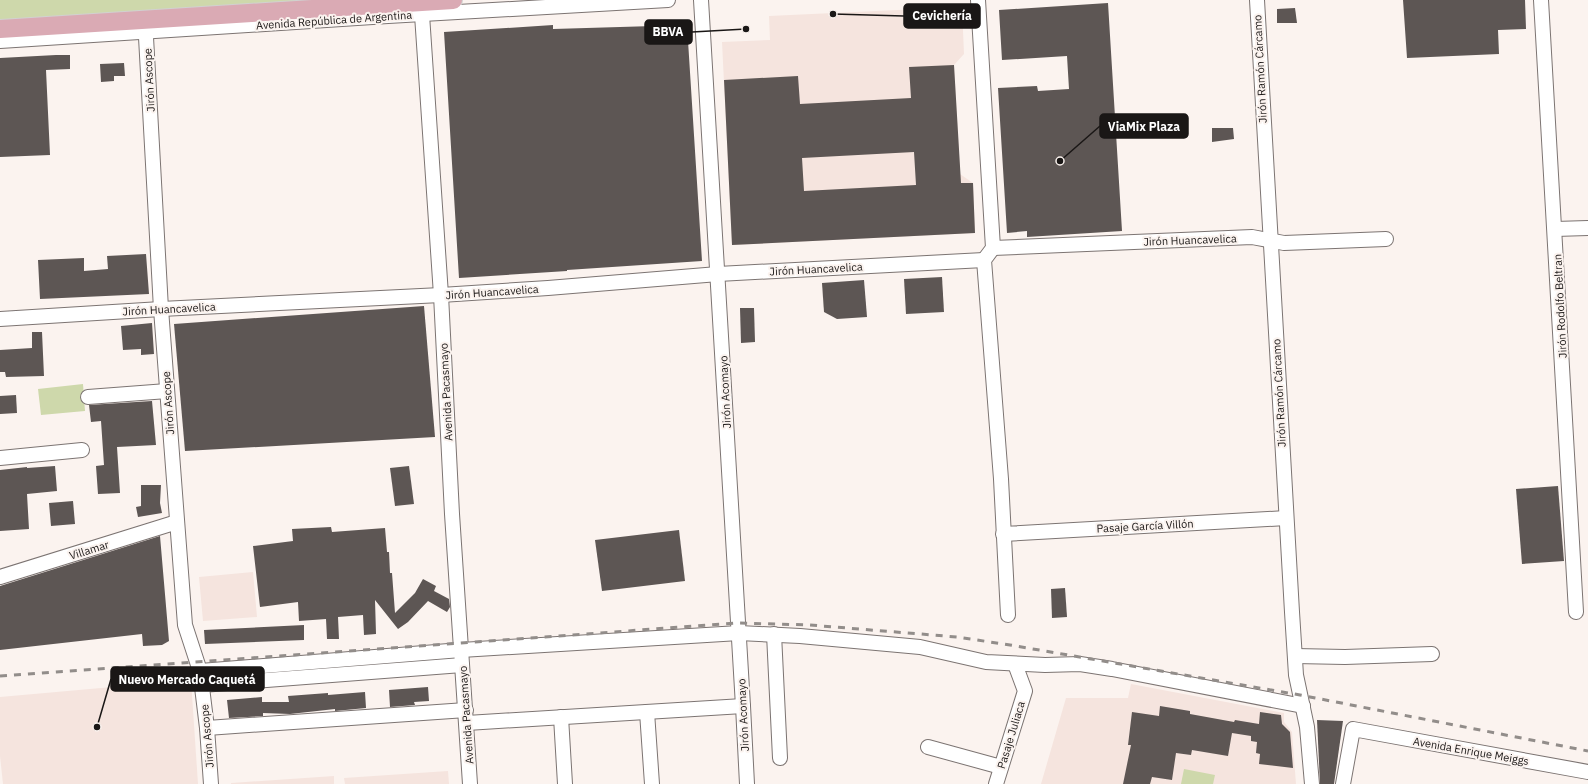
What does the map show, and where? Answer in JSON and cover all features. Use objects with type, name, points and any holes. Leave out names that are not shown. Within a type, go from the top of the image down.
[{"type":"main road","name":"Avenida República de Argentina","points":[[0,29],[146,26],[422,5],[453,0]]},
{"type":"street","name":"Avenida República de Argentina","points":[[422,5],[668,0]]},
{"type":"street","name":"Jirón Acomayo","points":[[701,0],[747,784]]},
{"type":"street","points":[[978,0],[993,248],[984,260],[1004,534],[1008,615]]},
{"type":"street","name":"Jirón Ramón Cárcamo","points":[[1256,0],[1295,656],[1298,687],[1309,740],[1312,784]]},
{"type":"street","name":"Jirón Rodolfo Beltran","points":[[1541,0],[1576,612]]},
{"type":"street","name":"Avenida Pacasmayo","points":[[422,5],[441,295],[452,514],[470,784]]},
{"type":"street","name":"Avenida República de Argentina","points":[[0,42],[146,26]]},
{"type":"street","name":"Jirón Ascope","points":[[146,26],[161,309],[185,625],[200,671],[207,728],[211,784]]},
{"type":"street","points":[[1555,229],[1588,228]]},
{"type":"street","name":"Jirón Huancavelica","points":[[993,248],[1252,237],[1284,243],[1386,239]]},
{"type":"street","name":"Jirón Huancavelica","points":[[0,319],[161,309],[441,295],[553,288],[718,274],[984,260]]},
{"type":"street","points":[[88,397],[167,391]]},
{"type":"street","points":[[0,458],[82,450]]},
{"type":"street","name":"Pasaje García Villón","points":[[1004,534],[1286,518]]},
{"type":"street","name":"Villamar","points":[[0,577],[177,522]]},
{"type":"street","points":[[200,671],[462,650],[739,633],[774,634],[920,647],[986,662],[1015,664],[1080,664],[1303,706]]},
{"type":"street","points":[[774,634],[780,758]]},
{"type":"street","points":[[1295,656],[1432,654]]},
{"type":"street","name":"Pasaje Juliaca","points":[[996,784],[1025,690],[1015,664]]},
{"type":"street","points":[[202,686],[462,665]]},
{"type":"street","points":[[207,728],[466,716],[561,717],[743,706]]},
{"type":"street","points":[[647,712],[652,784]]},
{"type":"street","points":[[561,717],[565,784]]},
{"type":"street","name":"Avenida Enrique Meiggs","points":[[1343,784],[1353,729],[1588,772]]},
{"type":"street","points":[[928,748],[1001,766]]},
{"type":"shaded area","points":[[962,7],[964,54],[954,65],[960,174],[973,183],[975,233],[732,245],[722,42],[770,40],[769,16]]},
{"type":"shaded area","points":[[253,572],[257,617],[203,621],[199,577]]},
{"type":"shaded area","points":[[191,680],[198,784],[3,784],[0,756],[0,697]]},
{"type":"shaded area","points":[[1131,684],[1284,713],[1284,722],[1292,732],[1296,784],[1041,784],[1066,698],[1128,698]]},
{"type":"shaded area","points":[[448,771],[449,784],[345,784],[344,778]]},
{"type":"shaded area","points":[[334,776],[334,784],[231,784],[231,783]]},
{"type":"green space","points":[[0,0],[321,0],[0,22]]},
{"type":"green space","points":[[83,384],[85,411],[41,415],[38,389]]},
{"type":"green space","points":[[1184,769],[1215,775],[1213,784],[1181,784]]},
{"type":"building","points":[[1403,0],[1525,0],[1526,29],[1498,30],[1499,54],[1407,58]]},
{"type":"building","points":[[1108,3],[1122,231],[1027,237],[1027,231],[1007,233],[998,88],[1037,86],[1038,91],[1069,89],[1067,56],[1002,60],[999,10]]},
{"type":"building","points":[[1295,8],[1297,23],[1277,23],[1277,9]]},
{"type":"building","points":[[553,25],[553,29],[687,25],[702,261],[459,278],[444,32]]},
{"type":"building","points":[[70,55],[70,69],[46,70],[50,155],[0,157],[0,58]]},
{"type":"building","points":[[124,63],[125,76],[114,76],[114,81],[101,82],[100,64]]},
{"type":"building","points":[[954,65],[961,183],[973,183],[975,233],[732,245],[724,80],[798,76],[800,104],[911,98],[909,67]],"holes":[[[914,152],[916,185],[804,191],[802,158]]]},
{"type":"building","points":[[1212,128],[1233,128],[1234,139],[1212,142]]},
{"type":"building","points":[[146,254],[149,294],[40,299],[38,260],[84,258],[84,271],[108,269],[107,256]]},
{"type":"building","points":[[942,277],[944,312],[906,314],[904,279]]},
{"type":"building","points":[[864,280],[867,317],[837,319],[824,312],[822,283]]},
{"type":"building","points":[[424,306],[435,437],[185,451],[174,324]]},
{"type":"building","points":[[740,308],[754,308],[755,342],[741,343]]},
{"type":"building","points":[[152,323],[154,354],[141,355],[141,349],[123,350],[121,326]]},
{"type":"building","points":[[32,332],[42,332],[44,376],[6,377],[5,372],[0,372],[0,350],[32,348]]},
{"type":"building","points":[[16,395],[17,413],[0,414],[0,396]]},
{"type":"building","points":[[152,401],[156,445],[117,447],[120,493],[98,494],[96,466],[104,465],[101,421],[91,422],[89,405]]},
{"type":"building","points":[[55,466],[57,491],[27,494],[29,529],[0,531],[0,470]]},
{"type":"building","points":[[409,466],[414,504],[395,506],[390,468]]},
{"type":"building","points":[[141,485],[161,485],[160,503],[162,513],[138,517],[136,507],[141,506]]},
{"type":"building","points":[[1558,486],[1564,561],[1522,564],[1516,489]]},
{"type":"building","points":[[73,501],[75,524],[51,526],[49,503]]},
{"type":"building","points":[[331,527],[332,532],[385,528],[387,552],[389,552],[390,573],[392,573],[395,613],[415,593],[423,579],[436,586],[434,591],[449,599],[450,607],[447,612],[428,601],[408,622],[398,629],[375,600],[376,634],[364,635],[363,615],[338,617],[339,639],[327,639],[326,619],[299,621],[298,602],[260,607],[253,546],[293,541],[292,529]]},
{"type":"building","points":[[679,530],[685,581],[602,591],[595,540]]},
{"type":"building","points":[[160,536],[169,641],[162,645],[143,646],[142,634],[0,650],[0,586]]},
{"type":"building","points":[[1065,588],[1067,617],[1052,618],[1051,589]]},
{"type":"building","points":[[304,625],[304,640],[205,644],[204,630]]},
{"type":"building","points":[[428,687],[429,701],[414,702],[415,705],[390,707],[389,690]]},
{"type":"building","points":[[365,692],[366,708],[335,711],[335,709],[290,714],[263,713],[263,716],[229,718],[227,700],[262,697],[262,702],[289,702],[288,696]]},
{"type":"building","points":[[1160,706],[1190,711],[1190,714],[1234,722],[1235,720],[1259,724],[1260,712],[1281,715],[1282,724],[1290,732],[1293,768],[1259,764],[1260,754],[1256,753],[1257,742],[1251,741],[1251,736],[1232,733],[1228,756],[1192,750],[1191,755],[1176,753],[1172,780],[1152,777],[1150,784],[1123,784],[1131,745],[1128,745],[1132,712],[1159,716]]},
{"type":"building","points":[[1317,720],[1343,721],[1334,784],[1320,784]]},
{"type":"railway","points":[[0,676],[738,623],[810,625],[957,637],[1010,645],[1300,695],[1588,751]]},
{"type":"place","name":"Cevichería","points":[[833,14]]},
{"type":"place","name":"BBVA","points":[[746,29]]},
{"type":"place","name":"ViaMix Plaza","points":[[1060,161]]},
{"type":"place","name":"Nuevo Mercado Caquetá","points":[[97,727]]}]
